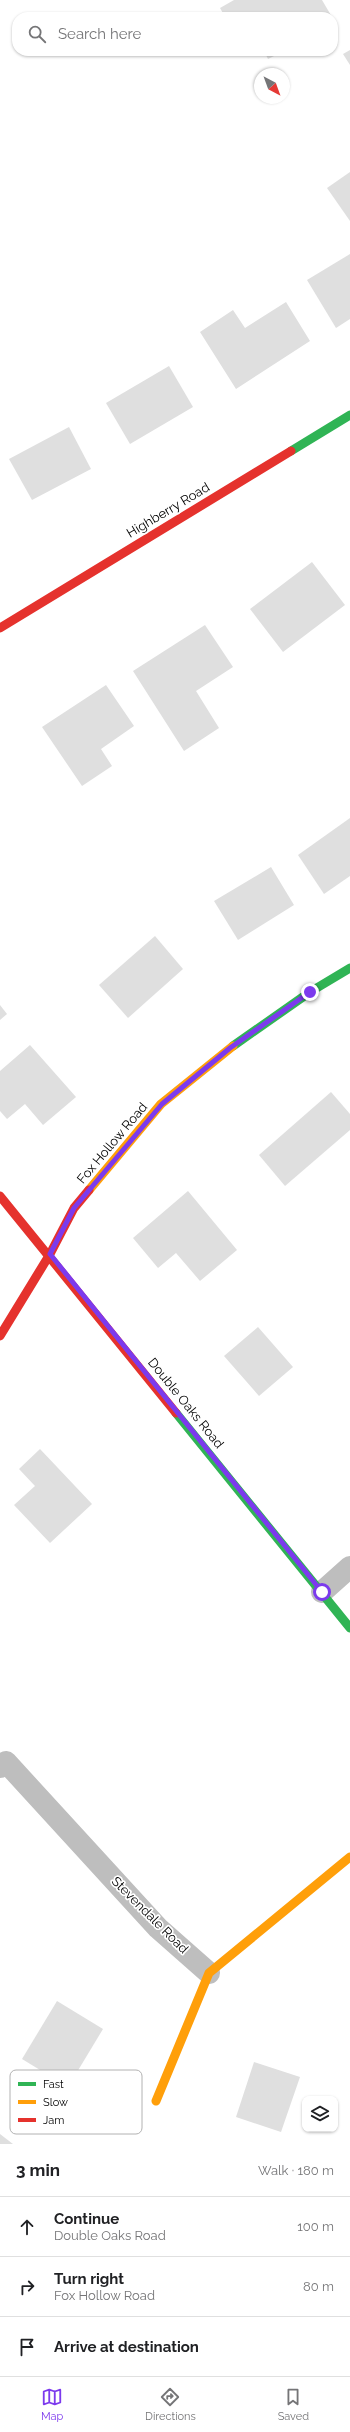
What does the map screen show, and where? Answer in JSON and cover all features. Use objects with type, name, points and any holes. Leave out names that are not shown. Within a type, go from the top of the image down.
[{"type":"street","name":"Highberry Road","points":[[0,628],[350,415]]},
{"type":"street","name":"Fox Hollow Road","points":[[0,1336],[50,1254],[74,1208],[162,1104],[230,1048],[310,992],[350,968]]},
{"type":"street","name":"Double Oaks Road","points":[[0,1196],[50,1254],[350,1628]]},
{"type":"street","points":[[322,1592],[350,1567]]},
{"type":"street","name":"Stevendale Road","points":[[0,1767],[6,1762],[158,1928],[210,1973]]},
{"type":"street","points":[[156,2101],[210,1973],[350,1857]]},
{"type":"building","points":[[234,0],[322,0],[329,12],[222,12],[220,8]]},
{"type":"building","points":[[350,50],[350,65],[343,54]]},
{"type":"building","points":[[266,56],[274,56],[268,59]]},
{"type":"building","points":[[350,172],[350,221],[327,188]]},
{"type":"building","points":[[350,254],[350,319],[336,328],[307,280]]},
{"type":"building","points":[[286,302],[310,341],[236,389],[200,332],[233,310],[245,328]]},
{"type":"building","points":[[169,366],[193,407],[130,444],[106,403]]},
{"type":"building","points":[[69,427],[91,469],[32,500],[9,459]]},
{"type":"building","points":[[312,562],[345,605],[283,652],[250,609]]},
{"type":"building","points":[[205,625],[233,667],[196,691],[219,728],[184,751],[133,671]]},
{"type":"building","points":[[106,685],[134,726],[101,749],[112,766],[82,786],[42,727]]},
{"type":"building","points":[[350,818],[350,876],[324,894],[298,855]]},
{"type":"building","points":[[271,867],[294,905],[238,940],[214,901]]},
{"type":"building","points":[[155,936],[183,969],[128,1018],[99,985]]},
{"type":"building","points":[[0,1005],[7,1014],[0,1020]]},
{"type":"building","points":[[30,1045],[76,1097],[43,1125],[25,1104],[7,1119],[0,1111],[0,1071]]},
{"type":"building","points":[[331,1092],[350,1114],[350,1130],[285,1186],[259,1155]]},
{"type":"building","points":[[188,1191],[237,1250],[200,1281],[176,1253],[158,1268],[133,1238]]},
{"type":"building","points":[[258,1327],[293,1367],[259,1396],[224,1356]]},
{"type":"building","points":[[40,1449],[92,1504],[50,1543],[14,1505],[35,1486],[19,1469]]},
{"type":"building","points":[[57,2001],[103,2029],[78,2070],[40,2070],[22,2059]]},
{"type":"building","points":[[254,2062],[300,2077],[281,2132],[236,2117]]},
{"type":"building","points":[[0,2134],[13,2144],[0,2144]]},
{"type":"traffic: fast","points":[[291,451],[350,415]]},
{"type":"traffic: fast","points":[[233,1046],[310,992],[350,968]]},
{"type":"traffic: fast","points":[[176,1413],[350,1628]]},
{"type":"traffic: slow","points":[[89,1190],[161,1104],[233,1046]]},
{"type":"traffic: slow","points":[[156,2101],[209,1973],[350,1857]]},
{"type":"traffic: jam","points":[[0,628],[291,451]]},
{"type":"traffic: jam","points":[[0,1336],[50,1254],[74,1208],[89,1190]]},
{"type":"traffic: jam","points":[[0,1196],[176,1413]]},
{"type":"route","points":[[310,992],[230,1048],[162,1104],[74,1208],[50,1254],[322,1592]]}]
